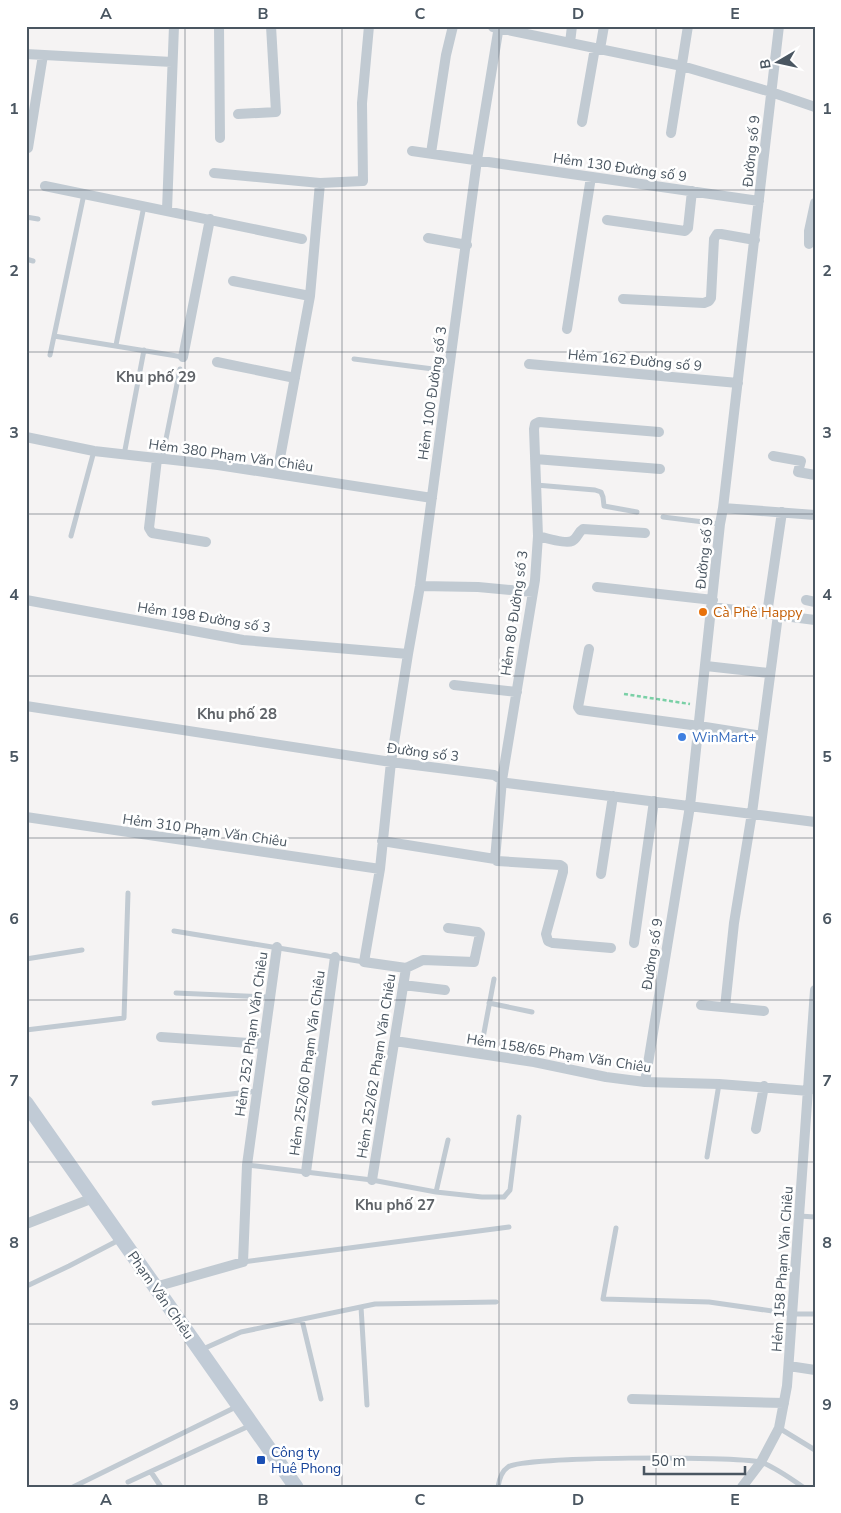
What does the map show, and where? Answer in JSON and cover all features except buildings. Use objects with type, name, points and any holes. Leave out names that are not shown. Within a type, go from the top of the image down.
[{"type":"main road","name":"Phạm Văn Chiêu","points":[[27,1107],[296,1487]]},
{"type":"street","points":[[167,210],[174,26]]},
{"type":"street","points":[[219,26],[220,138]]},
{"type":"street","points":[[238,114],[276,112],[271,26]]},
{"type":"street","points":[[214,174],[320,184],[363,181],[362,103],[369,26]]},
{"type":"street","points":[[431,153],[446,55],[453,26]]},
{"type":"street","points":[[570,43],[572,26]]},
{"type":"street","points":[[582,122],[604,26]]},
{"type":"street","points":[[671,133],[688,26]]},
{"type":"street","name":"Đường số 9","points":[[645,1082],[690,806],[720,524],[779,26]]},
{"type":"street","points":[[496,27],[682,66],[815,107]]},
{"type":"street","name":"Hẻm 100 Đường số 3","points":[[391,762],[420,586],[496,27]]},
{"type":"street","points":[[26,54],[172,62]]},
{"type":"street","points":[[28,148],[43,55]]},
{"type":"street","name":"Hẻm 130 Đường số 9","points":[[412,151],[759,201]]},
{"type":"street","points":[[567,329],[591,177]]},
{"type":"street","points":[[277,474],[310,296],[320,184]]},
{"type":"street","points":[[45,186],[302,239]]},
{"type":"street","points":[[607,220],[685,231],[688,228],[692,192]]},
{"type":"street","points":[[809,244],[809,232],[815,203]]},
{"type":"street","points":[[182,357],[210,219]]},
{"type":"street","points":[[623,299],[704,303],[709,301],[711,298],[714,239],[716,234],[754,240]]},
{"type":"street","points":[[428,238],[467,245]]},
{"type":"street","points":[[233,281],[310,296]]},
{"type":"street","points":[[217,362],[295,378]]},
{"type":"street","name":"Hẻm 162 Đường số 9","points":[[529,364],[738,383]]},
{"type":"street","name":"Hẻm 80 Đường số 3","points":[[495,859],[502,780],[533,592],[538,536],[535,424],[539,422],[660,432]]},
{"type":"street","name":"Hẻm 380 Phạm Văn Chiêu","points":[[26,437],[94,451],[277,474],[432,498]]},
{"type":"street","points":[[772,456],[800,460],[798,472],[815,475]]},
{"type":"street","points":[[159,459],[149,528],[152,533],[206,542]]},
{"type":"street","points":[[535,459],[660,469]]},
{"type":"street","points":[[723,508],[815,514]]},
{"type":"street","points":[[767,614],[782,512]]},
{"type":"street","points":[[538,536],[572,541],[583,529],[645,533]]},
{"type":"street","points":[[420,586],[478,587],[533,592]]},
{"type":"street","points":[[598,587],[815,620]]},
{"type":"street","name":"Hẻm 198 Đường số 3","points":[[26,600],[243,640],[408,654]]},
{"type":"street","points":[[725,1007],[734,924],[752,813],[778,615]]},
{"type":"street","points":[[589,650],[578,707],[580,710],[762,736]]},
{"type":"street","points":[[706,666],[770,673]]},
{"type":"street","points":[[454,685],[517,692]]},
{"type":"street","name":"Đường số 3","points":[[26,706],[391,762],[494,775],[508,783],[815,822]]},
{"type":"street","points":[[364,962],[380,869],[391,762]]},
{"type":"street","points":[[601,874],[613,796]]},
{"type":"street","points":[[634,943],[654,801]]},
{"type":"street","name":"Hẻm 310 Phạm Văn Chiêu","points":[[26,817],[380,869]]},
{"type":"street","points":[[382,841],[495,859],[497,861],[560,865],[564,872],[546,934],[548,941],[611,948]]},
{"type":"street","points":[[406,968],[423,960],[474,962],[480,934],[478,932],[448,928]]},
{"type":"street","name":"Hẻm 252 Phạm Văn Chiêu","points":[[243,1262],[247,1165],[277,947]]},
{"type":"street","name":"Hẻm 252/60 Phạm Văn Chiêu","points":[[306,1172],[335,957]]},
{"type":"street","name":"Hẻm 252/62 Phạm Văn Chiêu","points":[[364,962],[406,968],[372,1180]]},
{"type":"street","points":[[403,985],[445,990]]},
{"type":"street","name":"Hẻm 158 Phạm Văn Chiêu","points":[[742,1487],[761,1462],[779,1428],[784,1403],[789,1366],[813,1056],[815,990]]},
{"type":"street","points":[[701,1005],[764,1010]]},
{"type":"street","points":[[161,1037],[263,1044]]},
{"type":"street","name":"Hẻm 158/65 Phạm Văn Chiêu","points":[[395,1041],[534,1062],[606,1077],[645,1082],[764,1086],[809,1091]]},
{"type":"street","points":[[756,1129],[764,1086]]},
{"type":"street","points":[[26,1224],[93,1198]]},
{"type":"street","points":[[155,1287],[243,1262]]},
{"type":"street","points":[[789,1366],[815,1370]]},
{"type":"street","points":[[632,1399],[784,1403]]},
{"type":"lane","points":[[50,355],[84,194]]},
{"type":"lane","points":[[116,345],[144,206]]},
{"type":"lane","points":[[26,217],[38,218]]},
{"type":"lane","points":[[26,259],[33,261]]},
{"type":"lane","points":[[54,336],[182,357]]},
{"type":"lane","points":[[124,455],[144,350]]},
{"type":"lane","points":[[354,359],[449,371]]},
{"type":"lane","points":[[159,459],[180,369]]},
{"type":"lane","points":[[71,536],[94,451]]},
{"type":"lane","points":[[536,485],[595,490],[601,492],[604,506],[637,512]]},
{"type":"lane","points":[[662,518],[720,524]]},
{"type":"lane","points":[[26,1030],[124,1018],[128,893]]},
{"type":"lane","points":[[174,931],[277,947]]},
{"type":"lane","name":"Hẻm 252 Phạm Văn Chiêu","points":[[277,947],[364,962]]},
{"type":"lane","points":[[26,959],[82,950]]},
{"type":"lane","points":[[479,1055],[494,979]]},
{"type":"lane","points":[[176,993],[269,997]]},
{"type":"lane","points":[[489,1003],[532,1012]]},
{"type":"lane","points":[[706,1157],[720,1084]]},
{"type":"lane","points":[[154,1102],[257,1091]]},
{"type":"lane","points":[[247,1165],[372,1180],[436,1192],[504,1198],[510,1190],[519,1117]]},
{"type":"lane","points":[[436,1192],[448,1140]]},
{"type":"lane","points":[[800,1216],[815,1217]]},
{"type":"lane","points":[[243,1262],[509,1228]]},
{"type":"lane","points":[[616,1228],[603,1299],[709,1302],[793,1314],[815,1314]]},
{"type":"lane","points":[[29,1285],[121,1239]]},
{"type":"lane","points":[[200,1351],[241,1332],[375,1304],[496,1302]]},
{"type":"lane","points":[[361,1307],[367,1405]]},
{"type":"lane","points":[[302,1320],[321,1399]]},
{"type":"lane","points":[[73,1487],[238,1406]]},
{"type":"lane","points":[[128,1482],[252,1425]]},
{"type":"lane","points":[[779,1428],[815,1450]]},
{"type":"lane","points":[[498,1487],[500,1478],[508,1466],[520,1463],[586,1459],[694,1458],[761,1462],[803,1487]]},
{"type":"lane","points":[[151,1472],[161,1487]]},
{"type":"path","points":[[624,694],[702,705]]},
{"type":"place","name":"Cà Phê Happy","points":[[703,612]]},
{"type":"place","name":"WinMart+","points":[[682,737]]},
{"type":"place","name":"Công ty Huê Phong","points":[[261,1460]]},
{"type":"district","name":"Khu phố 29","points":[[156,377]]},
{"type":"district","name":"Khu phố 28","points":[[237,714]]},
{"type":"district","name":"Khu phố 27","points":[[395,1205]]}]
